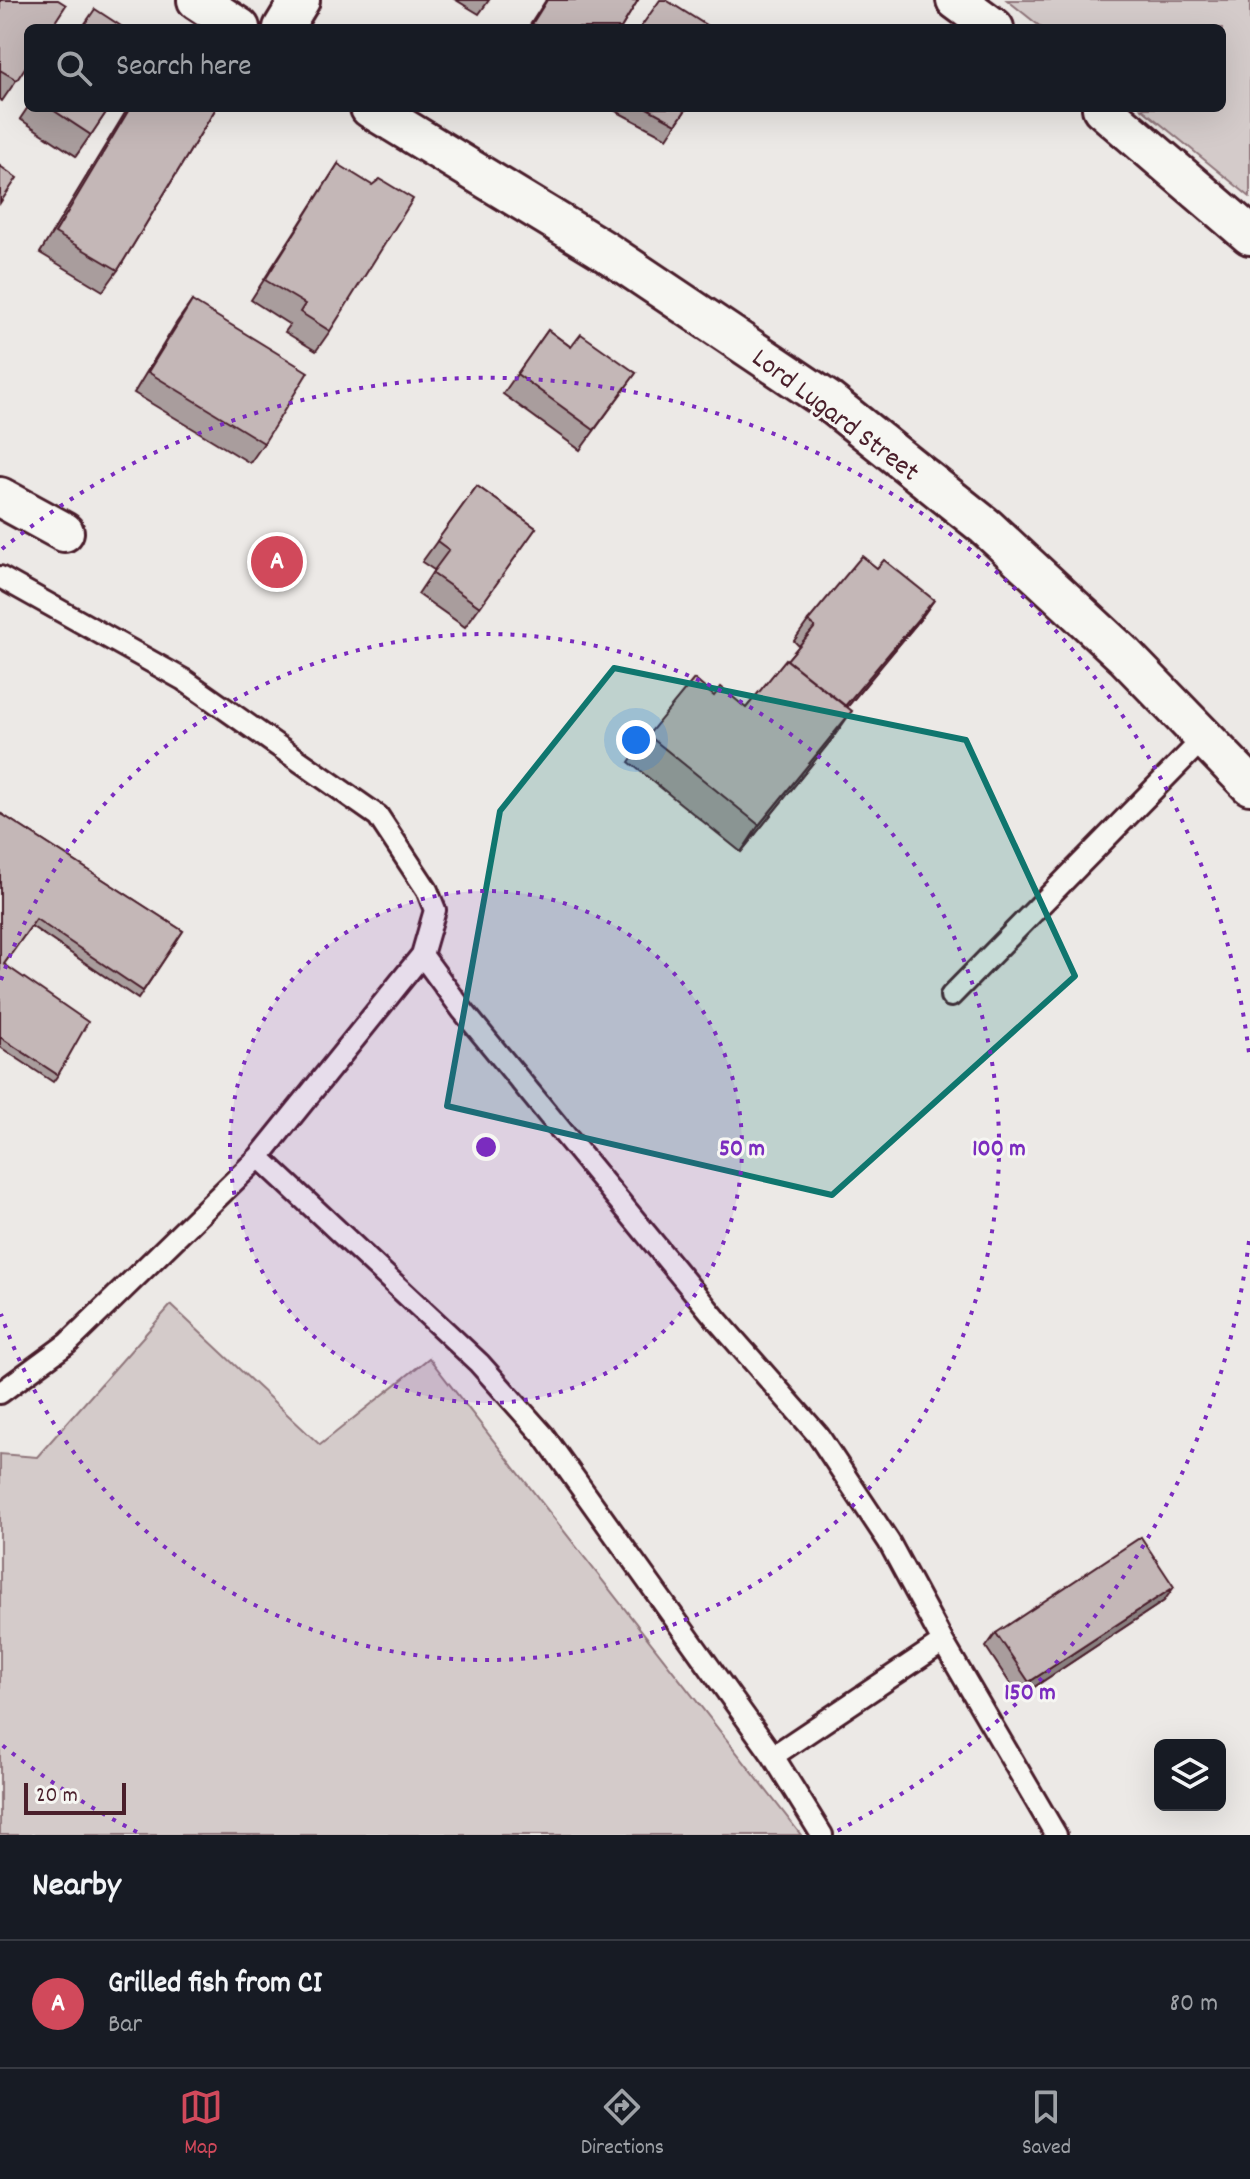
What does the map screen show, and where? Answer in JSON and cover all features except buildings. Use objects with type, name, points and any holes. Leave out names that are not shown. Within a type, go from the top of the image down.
[{"type":"street","points":[[197,0],[234,24]]},
{"type":"street","points":[[285,24],[300,0]]},
{"type":"street","points":[[956,0],[989,24]]},
{"type":"street","name":"Lord Lugard Street","points":[[377,112],[605,251],[827,400],[986,527],[1125,656],[1250,785]]},
{"type":"street","points":[[1107,112],[1250,235]]},
{"type":"street","points":[[0,497],[64,532]]},
{"type":"lane","points":[[0,577],[184,680],[378,816],[427,890],[435,910],[422,955],[259,1157],[68,1343],[0,1393]]},
{"type":"lane","points":[[951,996],[1204,738]]},
{"type":"lane","points":[[422,955],[463,1011],[708,1308],[818,1435],[889,1542],[943,1642],[1056,1835]]},
{"type":"lane","points":[[259,1157],[479,1363],[544,1436],[773,1756],[822,1835]]},
{"type":"lane","points":[[773,1756],[943,1642]]},
{"type":"highlighted area","points":[[614,668],[966,740],[1075,976],[832,1195],[447,1106],[500,811]]},
{"type":"shaded area","points":[[1007,0],[1250,0],[1250,197],[1146,112],[1226,112],[1226,24],[1037,24]]},
{"type":"shaded area","points":[[171,1305],[320,1445],[429,1358],[801,1835],[0,1835],[0,1454],[37,1457]]},
{"type":"place","name":"Grilled fish from CI","points":[[277,562]]}]
